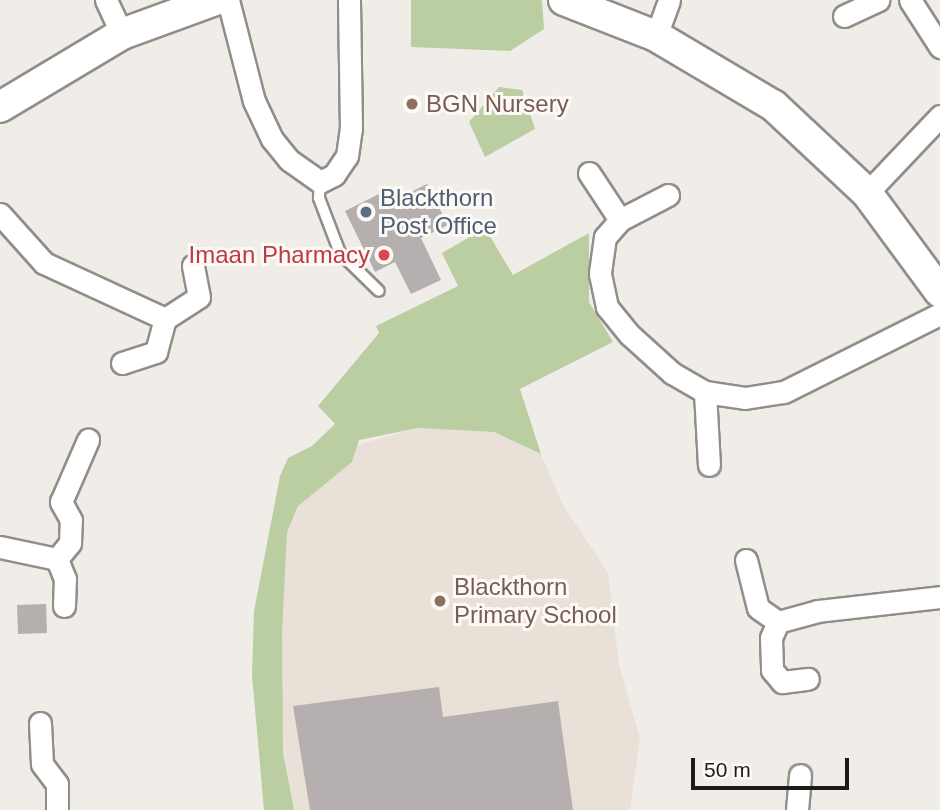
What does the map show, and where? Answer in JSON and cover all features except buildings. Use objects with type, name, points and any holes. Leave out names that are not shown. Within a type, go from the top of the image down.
[{"type":"street","points":[[106,0],[122,34]]},
{"type":"street","points":[[0,107],[122,34],[215,0]]},
{"type":"street","points":[[228,0],[254,101],[272,139],[289,160],[320,182],[334,175],[347,156],[351,129],[349,0]]},
{"type":"street","points":[[564,0],[656,36],[774,106],[867,192],[940,292]]},
{"type":"street","points":[[656,36],[669,0]]},
{"type":"street","points":[[844,16],[878,0]]},
{"type":"street","points":[[910,0],[940,47]]},
{"type":"street","points":[[867,192],[940,116]]},
{"type":"street","points":[[589,173],[620,220]]},
{"type":"street","points":[[668,195],[620,220],[605,237],[600,274],[607,307],[672,373],[705,392],[745,398],[784,392],[940,314]]},
{"type":"street","points":[[0,214],[44,263],[165,319]]},
{"type":"street","points":[[122,363],[156,352],[165,319],[199,297],[193,265]]},
{"type":"street","points":[[705,392],[709,465]]},
{"type":"street","points":[[57,559],[70,543],[71,520],[61,502],[88,440]]},
{"type":"street","points":[[0,547],[57,559]]},
{"type":"street","points":[[57,559],[65,579],[64,606]]},
{"type":"street","points":[[746,560],[758,608],[778,622]]},
{"type":"street","points":[[778,622],[818,611],[940,597]]},
{"type":"street","points":[[778,622],[771,638],[772,670],[782,682],[808,679]]},
{"type":"street","points":[[40,723],[42,764],[57,784],[57,810]]},
{"type":"street","points":[[797,810],[800,775]]},
{"type":"lane","points":[[320,182],[319,198],[340,253],[379,291]]},
{"type":"shaded area","name":"Blackthorn Primary School","points":[[418,428],[494,432],[541,454],[563,505],[608,572],[619,665],[640,739],[630,810],[276,810],[264,630],[297,475],[363,443]]},
{"type":"green space","points":[[411,0],[542,0],[544,29],[510,51],[411,47]]},
{"type":"green space","points":[[499,87],[522,90],[535,129],[485,157],[469,122]]},
{"type":"green space","points":[[485,228],[513,275],[589,233],[589,302],[613,342],[520,389],[541,454],[494,432],[418,428],[359,440],[352,462],[298,506],[287,532],[282,632],[283,753],[294,810],[264,810],[252,675],[254,611],[280,476],[288,458],[312,446],[335,424],[318,406],[379,333],[376,326],[458,286],[442,253]]},
{"type":"place","name":"BGN Nursery","points":[[412,104]]},
{"type":"place","name":"Blackthorn Post Office","points":[[366,212]]},
{"type":"place","name":"Imaan Pharmacy","points":[[384,255]]},
{"type":"place","name":"Blackthorn Primary School","points":[[440,601]]}]
